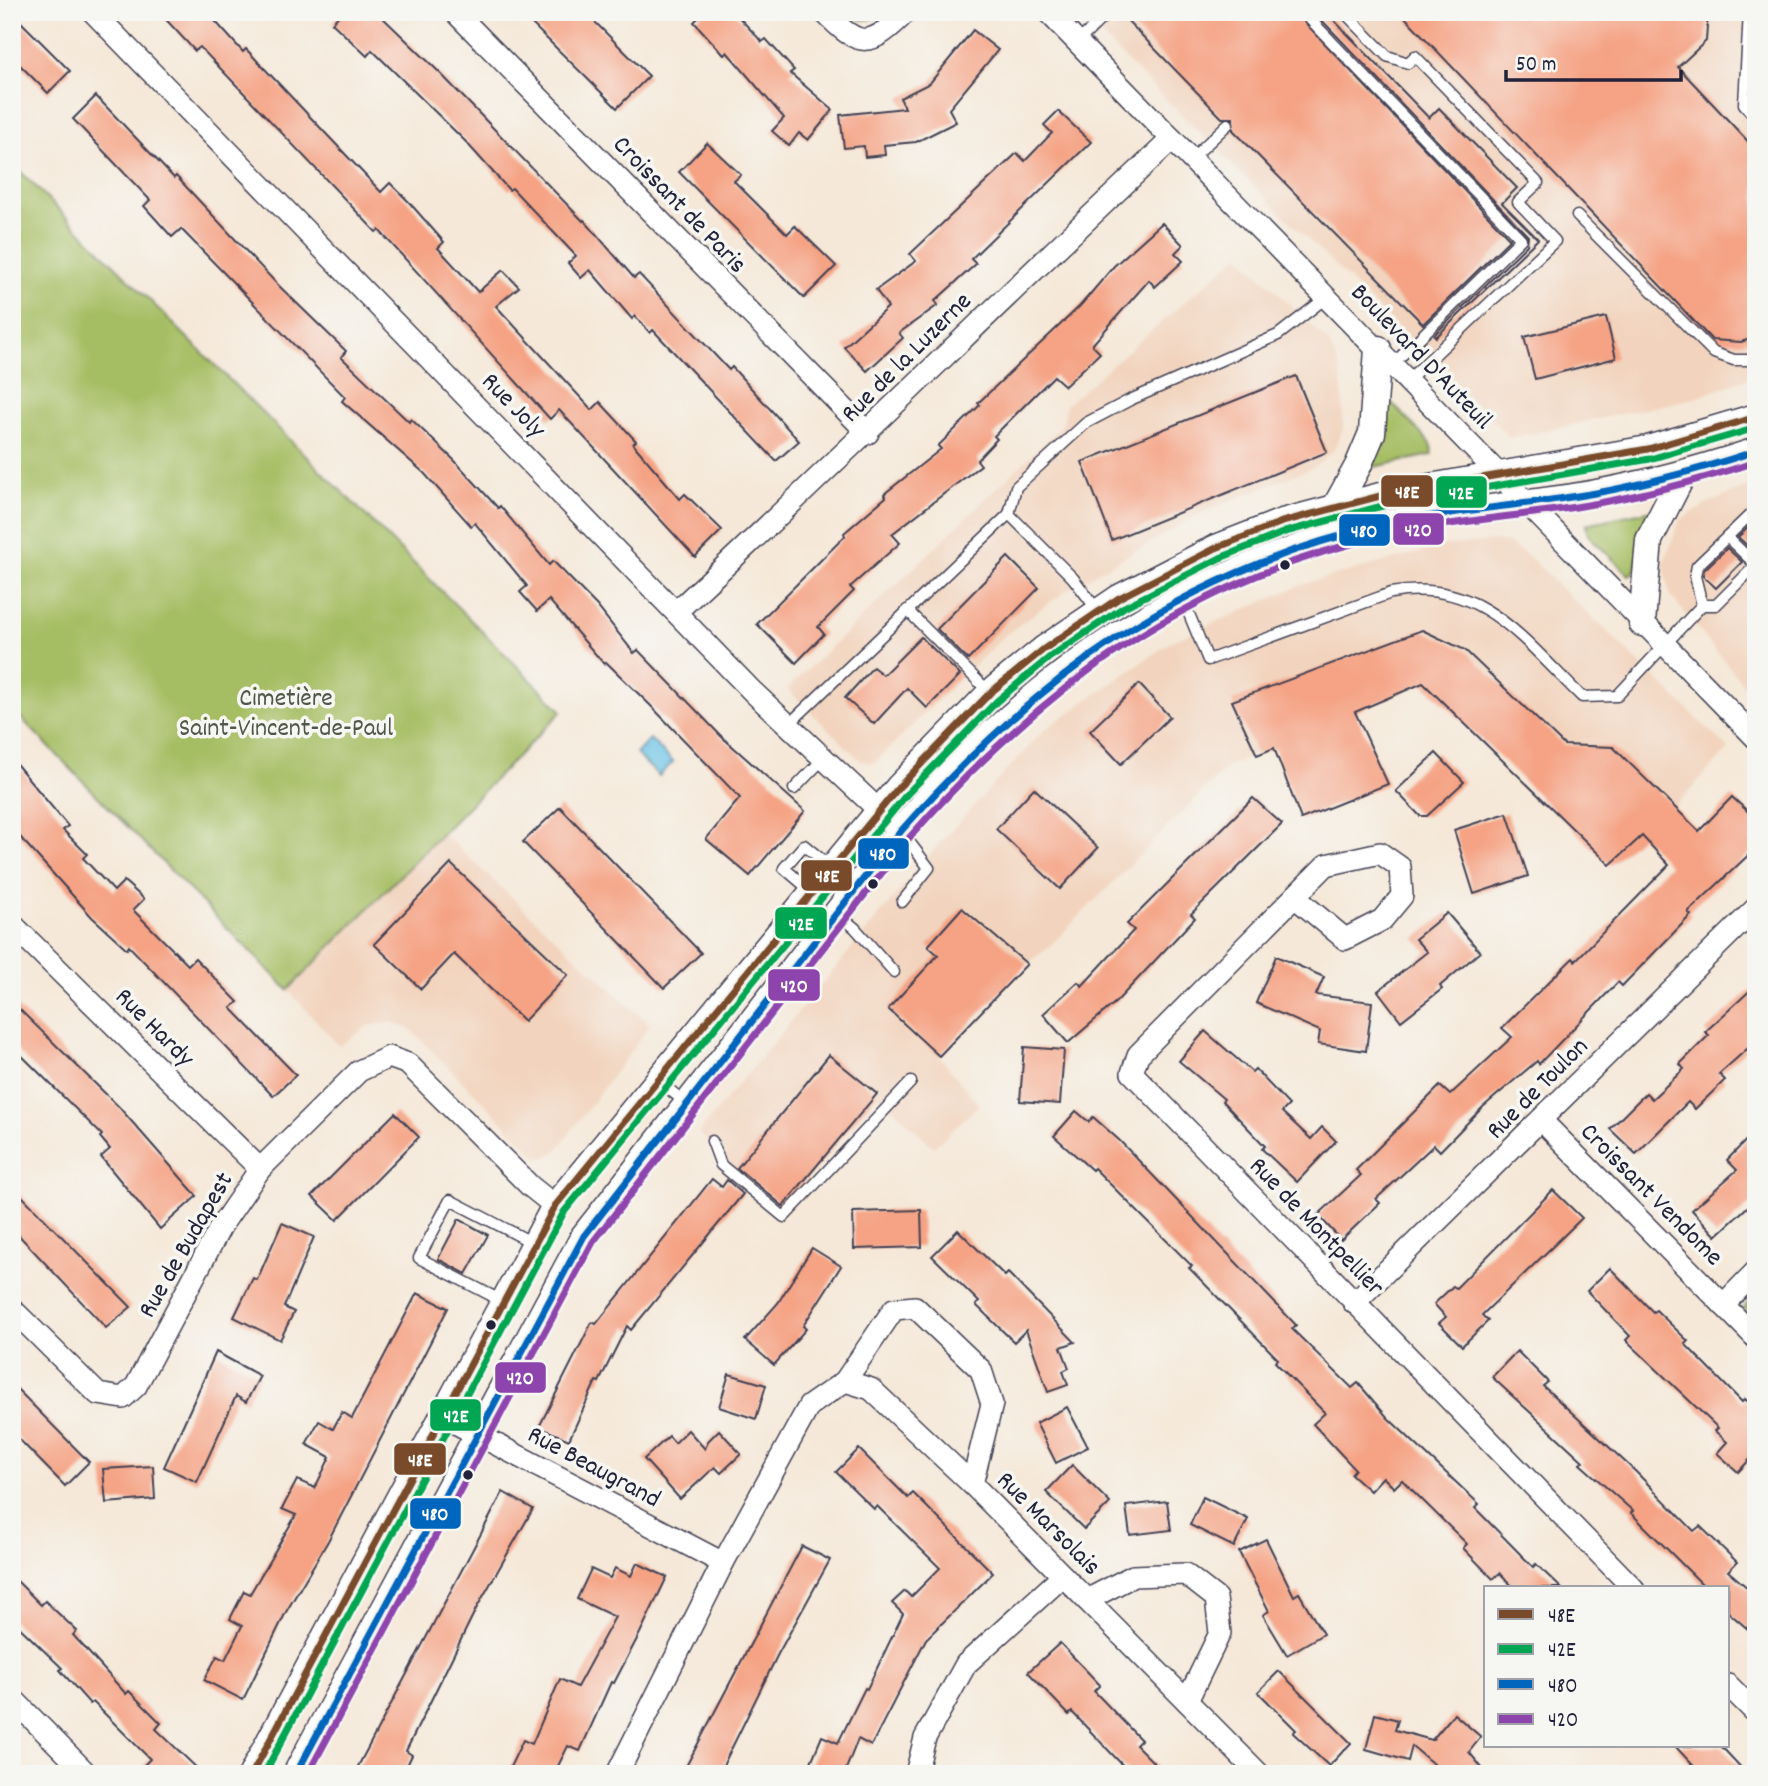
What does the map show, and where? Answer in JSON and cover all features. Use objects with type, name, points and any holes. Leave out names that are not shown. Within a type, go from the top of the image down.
[{"type":"street","name":"Rue Joly","points":[[93,12],[788,725],[901,831]]},
{"type":"street","name":"Croissant de Paris","points":[[455,12],[868,433]]},
{"type":"street","points":[[824,12],[848,35],[865,40],[882,35],[906,12]]},
{"type":"street","name":"Boulevard D'Auteuil","points":[[1059,16],[1078,42],[1756,738]]},
{"type":"street","name":"Rue de la Luzerne","points":[[677,611],[868,433],[986,315],[1172,139]]},
{"type":"street","points":[[1336,506],[1359,466],[1372,433],[1386,356]]},
{"type":"street","points":[[252,1774],[555,1206],[878,811],[931,751],[990,693],[1031,658],[1098,611],[1216,548],[1336,506],[1412,489],[1648,449],[1756,416]]},
{"type":"street","points":[[296,1774],[584,1236],[836,913],[957,765],[1038,692],[1107,641],[1182,597],[1279,556],[1346,534],[1436,516],[1594,494],[1683,474],[1756,451]]},
{"type":"street","points":[[1642,623],[1649,540],[1683,474]]},
{"type":"street","name":"Rue de Montpellier","points":[[1296,898],[1345,939],[1382,920],[1402,896],[1400,867],[1380,853],[1326,865],[1138,1055],[1132,1073],[1631,1586]]},
{"type":"street","name":"Rue de Toulon","points":[[1354,1303],[1756,908]]},
{"type":"street","name":"Rue Hardy","points":[[12,923],[260,1169]]},
{"type":"street","name":"Rue de Budapest","points":[[12,1309],[98,1394],[123,1398],[136,1386],[221,1226],[260,1169],[359,1071],[389,1057],[408,1064],[530,1186],[555,1206]]},
{"type":"street","name":"Croissant Vendome","points":[[1542,1121],[1756,1338]]},
{"type":"street","name":"Croissant Vendome","points":[[1723,1305],[1756,1271]]},
{"type":"street","name":"Rue Marsolais","points":[[972,1484],[992,1405],[981,1370],[915,1307],[894,1309],[845,1381],[871,1389],[972,1484],[1259,1774]]},
{"type":"street","points":[[617,1774],[723,1563],[809,1406],[845,1381]]},
{"type":"street","name":"Rue Beaugrand","points":[[442,1416],[723,1563]]},
{"type":"street","name":"Rue Marsolais","points":[[1087,1600],[1133,1576],[1185,1574],[1216,1598],[1220,1633],[1187,1701]]},
{"type":"street","points":[[916,1774],[925,1738],[967,1664],[1063,1576]]},
{"type":"street","points":[[1730,1687],[1756,1713]]},
{"type":"street","points":[[12,1698],[87,1774]]},
{"type":"lane","points":[[1078,42],[1108,12]]},
{"type":"lane","points":[[1303,12],[1521,239],[1386,356]]},
{"type":"lane","points":[[1344,12],[1387,56],[1408,63],[1415,56],[1538,183],[1518,202],[1555,241],[1409,379]]},
{"type":"lane","points":[[1749,12],[1744,104],[1756,119]]},
{"type":"lane","points":[[1191,159],[1228,124]]},
{"type":"lane","points":[[1577,216],[1714,353],[1734,360],[1755,361]]},
{"type":"lane","points":[[788,725],[1009,514],[1016,487],[1086,423],[1130,400],[1278,335],[1327,297]]},
{"type":"lane","points":[[1702,605],[1695,571],[1756,509]]},
{"type":"lane","points":[[1009,514],[1073,579],[1098,611]]},
{"type":"lane","points":[[1182,597],[1208,660],[1374,598],[1420,590],[1447,593],[1489,609],[1582,697],[1617,696],[1702,605],[1716,605],[1756,565],[1727,537]]},
{"type":"lane","points":[[907,610],[990,693]]},
{"type":"lane","points":[[794,789],[823,759]]},
{"type":"lane","points":[[901,831],[929,868],[902,902]]},
{"type":"lane","points":[[812,892],[784,868],[804,845],[832,868]]},
{"type":"lane","points":[[836,913],[855,928],[894,972]]},
{"type":"lane","points":[[657,1079],[687,1104]]},
{"type":"lane","points":[[712,1141],[720,1165],[784,1217],[911,1082]]},
{"type":"lane","points":[[502,1301],[419,1258],[444,1211],[450,1200],[533,1243]]},
{"type":"shaded area","points":[[1077,12],[1756,12],[1756,376],[1691,399],[1510,438]]},
{"type":"shaded area","points":[[1239,255],[1329,343],[1340,368],[1343,399],[1343,428],[1333,451],[1314,467],[1207,510],[1070,588],[1005,635],[874,763],[861,761],[787,689],[1063,425],[1066,405]]},
{"type":"shaded area","points":[[1756,483],[1756,685],[1749,691],[1670,595],[1663,564],[1680,520],[1709,503]]},
{"type":"shaded area","points":[[1495,541],[1508,543],[1528,556],[1729,749],[1675,806],[1610,865],[1423,683],[1228,766],[1047,949],[1027,964],[939,1056],[979,1105],[934,1147],[877,1094],[784,1209],[735,1170],[698,1133],[936,847],[1044,730],[1172,641],[1304,584],[1443,546]]},
{"type":"shaded area","points":[[442,833],[650,1025],[555,1153],[540,1159],[410,1029],[391,1022],[368,1026],[339,1046],[288,990]]},
{"type":"green space","points":[[848,12],[883,12],[865,20]]},
{"type":"green space","name":"Cimetière Saint-Vincent-de-Paul","points":[[12,163],[562,711],[288,990],[12,709]]},
{"type":"green space","points":[[1389,400],[1431,444],[1432,455],[1369,468],[1385,404]]},
{"type":"green space","points":[[1652,510],[1634,572],[1629,575],[1588,535],[1586,524]]},
{"type":"green space","points":[[1756,1290],[1756,1326],[1744,1308]]},
{"type":"water","points":[[650,739],[673,762],[659,776],[636,754]]},
{"type":"building","points":[[159,12],[207,12],[243,52],[246,49],[381,192],[390,183],[408,201],[444,242],[438,248],[478,292],[503,270],[519,287],[496,306],[592,410],[600,402],[636,441],[633,444],[680,499],[685,494],[722,530],[695,557],[559,410],[550,419],[379,230],[376,232],[200,47],[195,51]]},
{"type":"building","points":[[342,12],[377,12],[584,220],[634,278],[639,274],[729,370],[732,367],[799,441],[776,461],[653,330],[650,333],[635,316],[632,319],[590,270],[581,278],[568,263],[576,256],[512,188],[509,190],[465,141],[372,50],[367,56],[332,23]]},
{"type":"building","points":[[541,12],[585,12],[649,76],[617,108],[531,23]]},
{"type":"building","points":[[704,12],[734,12],[762,42],[766,39],[794,70],[790,73],[833,110],[808,140],[799,133],[789,146],[772,131],[784,118],[727,52],[724,55],[694,22]]},
{"type":"building","points":[[1119,12],[1295,12],[1510,239],[1423,324],[1233,130],[1233,118],[1222,118]]},
{"type":"building","points":[[1314,12],[1326,12],[1429,118],[1439,108],[1517,188],[1502,203],[1538,239],[1436,337],[1434,335],[1527,245],[1528,236]]},
{"type":"building","points":[[1400,12],[1708,12],[1706,41],[1678,67],[1756,150],[1756,337],[1741,342],[1712,340]]},
{"type":"building","points":[[12,13],[70,71],[48,93],[12,57]]},
{"type":"building","points":[[973,30],[998,50],[949,109],[956,122],[916,142],[884,145],[885,155],[865,157],[864,146],[844,148],[840,115],[905,108],[900,98],[930,83]]},
{"type":"building","points":[[96,96],[174,178],[176,176],[277,284],[346,351],[341,357],[409,422],[411,419],[454,460],[498,508],[500,506],[549,565],[553,561],[597,606],[634,653],[638,650],[722,737],[805,811],[750,876],[706,839],[740,798],[651,706],[606,662],[604,664],[549,600],[537,611],[520,592],[527,586],[475,523],[471,526],[424,473],[342,401],[345,397],[181,229],[172,237],[144,206],[150,200],[73,119]]},
{"type":"building","points":[[1058,111],[1091,142],[971,259],[976,264],[935,301],[938,305],[899,333],[903,338],[867,371],[844,347],[888,307],[876,290],[916,261],[910,254],[1017,153],[1025,161],[1052,133],[1044,125]]},
{"type":"building","points":[[707,143],[741,175],[734,181],[787,234],[795,226],[836,266],[804,298],[679,172]]},
{"type":"building","points":[[1162,223],[1183,245],[1175,253],[1183,261],[1155,287],[1149,280],[1092,345],[1100,353],[1065,386],[1054,376],[994,436],[997,439],[977,460],[981,465],[892,534],[900,543],[850,587],[854,591],[818,627],[824,634],[796,663],[757,624],[845,536],[844,533],[886,497],[884,494],[941,449],[938,446],[980,405],[978,403],[1080,306],[1114,266]]},
{"type":"building","points":[[1606,317],[1616,358],[1535,379],[1524,337]]},
{"type":"building","points":[[1296,376],[1327,452],[1112,540],[1082,462]]},
{"type":"building","points":[[1756,520],[1756,548],[1753,551],[1738,537]]},
{"type":"building","points":[[1727,548],[1742,562],[1716,588],[1703,576],[1704,570]]},
{"type":"building","points":[[1008,557],[1039,588],[968,660],[937,629]]},
{"type":"building","points":[[1422,630],[1465,650],[1564,745],[1613,747],[1699,831],[1732,797],[1756,819],[1756,848],[1688,912],[1691,915],[1622,986],[1618,982],[1539,1064],[1537,1061],[1483,1107],[1440,1151],[1434,1145],[1376,1199],[1380,1203],[1341,1240],[1318,1215],[1361,1175],[1356,1170],[1440,1086],[1450,1095],[1512,1037],[1502,1028],[1573,958],[1575,961],[1669,865],[1642,836],[1610,865],[1423,683],[1355,712],[1388,784],[1301,819],[1274,748],[1257,755],[1232,701]]},
{"type":"building","points":[[921,637],[960,675],[927,708],[907,688],[874,724],[845,698],[873,667],[883,675]]},
{"type":"building","points":[[1139,684],[1170,717],[1121,764],[1090,731]]},
{"type":"building","points":[[1436,753],[1464,782],[1427,816],[1420,816],[1396,791]]},
{"type":"building","points":[[12,759],[68,826],[63,830],[87,854],[83,858],[114,891],[124,881],[144,899],[133,910],[188,965],[195,958],[238,1002],[231,1008],[296,1075],[273,1096],[129,946],[127,949],[92,917],[12,828]]},
{"type":"building","points":[[1034,788],[1098,848],[1060,889],[996,829]]},
{"type":"building","points":[[1253,798],[1282,824],[1191,914],[1195,918],[1117,1001],[1068,1043],[1043,1014],[1078,982],[1082,986],[1134,930],[1127,924]]},
{"type":"building","points":[[560,807],[701,953],[664,988],[523,842]]},
{"type":"building","points":[[1507,813],[1528,876],[1474,894],[1454,830]]},
{"type":"building","points":[[451,864],[568,975],[524,1021],[454,954],[421,989],[374,944]]},
{"type":"building","points":[[962,908],[1027,964],[939,1056],[888,1009],[938,955],[928,946]]},
{"type":"building","points":[[1447,913],[1480,952],[1440,986],[1442,989],[1401,1021],[1378,991],[1427,952],[1415,939]]},
{"type":"building","points":[[1276,956],[1324,977],[1316,995],[1372,1002],[1366,1051],[1318,1044],[1320,1031],[1256,1003]]},
{"type":"building","points":[[1756,985],[1756,1041],[1719,1074],[1725,1080],[1695,1109],[1688,1102],[1636,1154],[1610,1129],[1646,1093],[1652,1099],[1684,1069],[1680,1064],[1709,1035],[1705,1032]]},
{"type":"building","points":[[12,1002],[119,1107],[197,1196],[160,1229],[101,1157],[110,1149],[100,1137],[102,1135],[12,1046]]},
{"type":"building","points":[[1205,1031],[1252,1072],[1255,1069],[1289,1105],[1282,1112],[1311,1139],[1322,1127],[1336,1141],[1297,1182],[1262,1149],[1265,1146],[1222,1101],[1224,1099],[1179,1061]]},
{"type":"building","points":[[1024,1047],[1064,1050],[1060,1104],[1020,1101]]},
{"type":"building","points":[[829,1055],[877,1094],[783,1206],[737,1168]]},
{"type":"building","points":[[1076,1111],[1089,1122],[1093,1117],[1119,1140],[1296,1325],[1292,1329],[1352,1388],[1358,1383],[1388,1418],[1479,1504],[1475,1508],[1533,1567],[1536,1564],[1559,1586],[1512,1586],[1500,1573],[1493,1579],[1463,1548],[1467,1544],[1402,1480],[1394,1488],[1383,1477],[1370,1491],[1351,1474],[1355,1469],[1313,1424],[1325,1413],[1275,1362],[1278,1359],[1189,1268],[1192,1266],[1094,1168],[1092,1170],[1054,1136]]},
{"type":"building","points":[[395,1113],[419,1137],[337,1220],[312,1196]]},
{"type":"building","points":[[1756,1130],[1756,1199],[1716,1236],[1692,1210],[1737,1170],[1727,1160]]},
{"type":"building","points":[[712,1179],[722,1187],[727,1180],[743,1194],[631,1330],[627,1326],[599,1382],[596,1381],[569,1440],[539,1427],[592,1322],[596,1324]]},
{"type":"building","points":[[12,1186],[131,1307],[106,1328],[12,1228]]},
{"type":"building","points":[[1553,1190],[1582,1218],[1482,1315],[1488,1321],[1462,1346],[1439,1323],[1446,1317],[1434,1304],[1453,1286],[1456,1288]]},
{"type":"building","points":[[921,1210],[922,1247],[854,1249],[853,1212]]},
{"type":"building","points":[[459,1219],[488,1235],[466,1274],[438,1259]]},
{"type":"building","points":[[282,1223],[314,1237],[284,1307],[294,1312],[280,1340],[234,1317],[253,1278],[257,1280]]},
{"type":"building","points":[[958,1230],[1005,1276],[1008,1273],[1075,1342],[1061,1347],[1069,1368],[1063,1371],[1068,1385],[1048,1392],[1026,1330],[1014,1342],[976,1305],[979,1302],[932,1256]]},
{"type":"building","points":[[812,1248],[841,1266],[803,1326],[806,1329],[774,1365],[745,1340],[778,1303]]},
{"type":"building","points":[[1610,1268],[1653,1312],[1656,1310],[1688,1341],[1685,1344],[1742,1402],[1745,1399],[1756,1409],[1756,1453],[1738,1472],[1717,1453],[1727,1442],[1715,1431],[1718,1428],[1626,1340],[1630,1336],[1587,1291]]},
{"type":"building","points":[[417,1293],[448,1308],[328,1541],[286,1612],[243,1700],[204,1680],[217,1656],[225,1660],[242,1626],[230,1619],[244,1591],[250,1594],[296,1515],[282,1509],[297,1480],[315,1488],[330,1457],[306,1444],[319,1421],[333,1429],[342,1412],[352,1418]]},
{"type":"building","points":[[1517,1351],[1548,1382],[1543,1386],[1636,1472],[1694,1531],[1700,1526],[1737,1562],[1728,1571],[1756,1595],[1756,1636],[1730,1614],[1730,1586],[1704,1586],[1631,1513],[1633,1511],[1580,1464],[1583,1461],[1492,1377]]},
{"type":"building","points":[[216,1352],[260,1376],[246,1402],[236,1396],[197,1482],[164,1467]]},
{"type":"building","points":[[729,1374],[766,1385],[756,1419],[719,1407]]},
{"type":"building","points":[[12,1384],[89,1462],[65,1486],[12,1432]]},
{"type":"building","points":[[1067,1407],[1088,1447],[1056,1463],[1036,1423]]},
{"type":"building","points":[[688,1430],[705,1449],[708,1441],[719,1430],[741,1454],[721,1473],[715,1467],[680,1499],[644,1459],[669,1436],[675,1443]]},
{"type":"building","points":[[859,1449],[908,1498],[913,1493],[993,1573],[926,1639],[871,1746],[858,1739],[844,1774],[806,1774],[822,1736],[838,1743],[865,1688],[867,1689],[903,1614],[892,1603],[905,1591],[911,1597],[940,1568],[877,1506],[874,1509],[836,1472]]},
{"type":"building","points":[[1072,1465],[1110,1503],[1084,1529],[1046,1492]]},
{"type":"building","points":[[153,1466],[155,1499],[106,1503],[103,1469]]},
{"type":"building","points":[[503,1492],[533,1509],[476,1609],[406,1751],[412,1755],[403,1774],[354,1774]]},
{"type":"building","points":[[1203,1497],[1248,1519],[1234,1547],[1190,1525]]},
{"type":"building","points":[[1167,1501],[1171,1530],[1130,1535],[1126,1506]]},
{"type":"building","points":[[1266,1539],[1294,1596],[1299,1593],[1323,1634],[1287,1655],[1263,1615],[1269,1611],[1239,1552]]},
{"type":"building","points":[[802,1546],[830,1560],[778,1654],[719,1774],[682,1774]]},
{"type":"building","points":[[637,1563],[667,1577],[614,1683],[611,1682],[580,1751],[568,1746],[554,1774],[522,1774],[510,1767],[523,1740],[532,1744],[560,1679],[577,1687],[615,1617],[577,1599],[591,1569],[610,1578],[615,1568],[631,1576]]},
{"type":"building","points":[[12,1576],[41,1605],[45,1601],[77,1631],[73,1635],[126,1694],[129,1691],[161,1723],[156,1729],[203,1774],[153,1774],[144,1765],[150,1759],[93,1702],[90,1704],[60,1670],[62,1668],[12,1620]]},
{"type":"building","points":[[1060,1643],[1100,1685],[1094,1691],[1141,1740],[1136,1745],[1165,1774],[1131,1774],[1072,1712],[1069,1715],[1028,1672]]},
{"type":"building","points":[[1279,1671],[1351,1743],[1329,1766],[1293,1733],[1296,1730],[1258,1692]]},
{"type":"building","points":[[1375,1714],[1398,1720],[1395,1730],[1432,1740],[1454,1714],[1481,1737],[1469,1752],[1487,1774],[1445,1774],[1412,1746],[1408,1761],[1366,1749]]},
{"type":"building","points":[[1677,1748],[1723,1748],[1747,1774],[1701,1774]]},
{"type":"transit line","name":"48E","points":[[252,1774],[555,1206],[899,787],[990,693],[1044,649],[1119,598],[1216,548],[1282,522],[1384,495],[1648,449],[1756,417]]},
{"type":"transit line","name":"42E","points":[[264,1774],[564,1212],[907,794],[997,701],[1050,657],[1124,607],[1220,558],[1285,532],[1386,505],[1650,459],[1756,428]]},
{"type":"transit line","name":"48O","points":[[296,1774],[584,1236],[901,831],[952,776],[1005,725],[1060,679],[1117,638],[1177,602],[1241,571],[1310,545],[1406,520],[1618,489],[1756,451]]},
{"type":"transit line","name":"42O","points":[[308,1774],[593,1242],[909,838],[959,784],[1012,733],[1066,688],[1123,646],[1184,610],[1248,579],[1316,554],[1411,530],[1622,498],[1756,462]]}]
